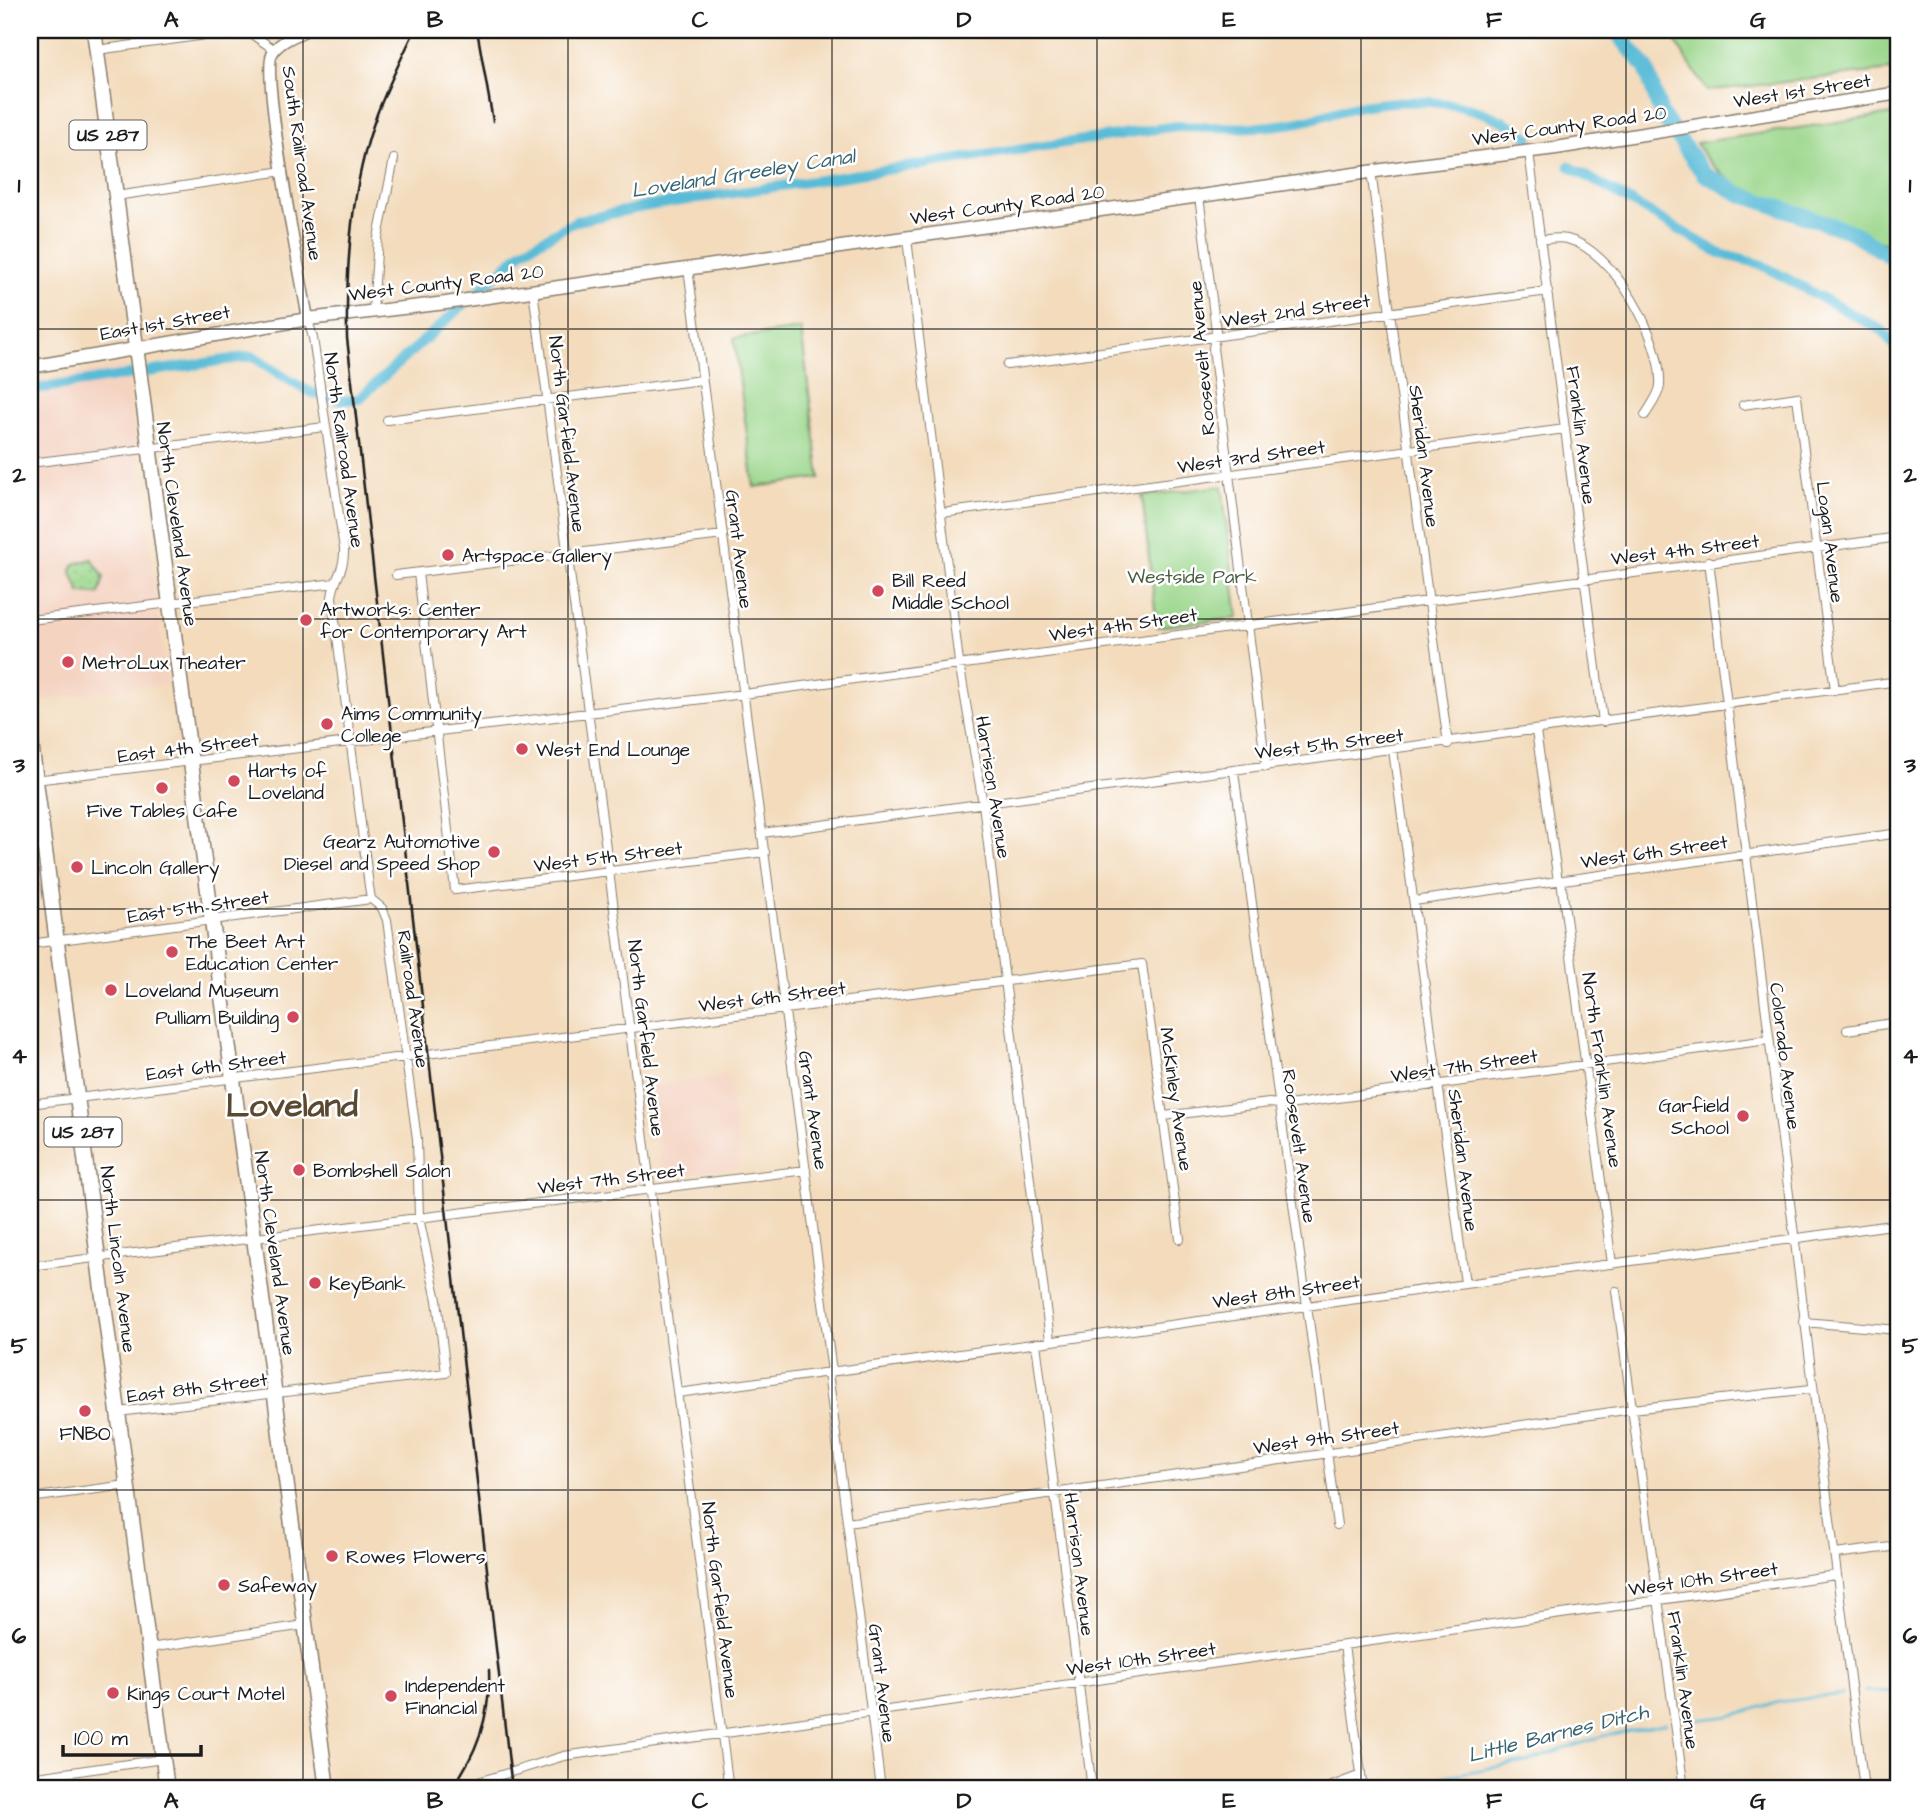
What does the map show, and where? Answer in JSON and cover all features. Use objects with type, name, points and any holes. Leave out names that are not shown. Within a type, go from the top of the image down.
[{"type":"highway","name":"US 287","points":[[94,30],[136,346]]},
{"type":"highway","name":"North Cleveland Avenue","points":[[136,346],[327,1789]]},
{"type":"highway","name":"North Lincoln Avenue","points":[[30,735],[33,781],[58,941],[167,1789]]},
{"type":"main road","name":"West 1st Street","points":[[1712,124],[1899,93]]},
{"type":"main road","name":"West County Road 20","points":[[308,319],[446,303],[907,239],[1712,124]]},
{"type":"main road","name":"East 1st Street","points":[[30,367],[136,346],[308,319]]},
{"type":"street","name":"South Railroad Avenue","points":[[307,30],[275,50],[269,63],[283,172],[308,319]]},
{"type":"street","points":[[97,50],[235,31],[250,33],[275,50]]},
{"type":"street","name":"Franklin Avenue","points":[[1529,152],[1603,722]]},
{"type":"street","points":[[373,312],[378,238],[394,159]]},
{"type":"street","name":"Sheridan Avenue","points":[[1371,171],[1448,744]]},
{"type":"street","points":[[116,196],[283,172]]},
{"type":"street","name":"Roosevelt Avenue","points":[[1199,196],[1227,475],[1266,767]]},
{"type":"street","name":"Harrison Avenue","points":[[907,239],[959,662],[983,804],[1051,1340]]},
{"type":"street","points":[[1540,240],[1567,239],[1582,246],[1607,266],[1627,290],[1655,346],[1660,388],[1645,415]]},
{"type":"street","name":"Grant Avenue","points":[[688,268],[806,1170],[846,1523],[881,1789]]},
{"type":"street","name":"North Garfield Avenue","points":[[533,290],[729,1789]]},
{"type":"street","name":"West 2nd Street","points":[[1007,365],[1548,291]]},
{"type":"street","name":"North Railroad Avenue","points":[[308,319],[345,563],[335,583]]},
{"type":"street","points":[[387,420],[702,380]]},
{"type":"street","name":"Logan Avenue","points":[[1743,405],[1797,397],[1835,691]]},
{"type":"street","points":[[30,463],[325,427]]},
{"type":"street","name":"West 3rd Street","points":[[942,513],[1565,429]]},
{"type":"street","points":[[396,575],[723,535]]},
{"type":"street","name":"West 4th Street","points":[[351,742],[744,694],[1428,598],[1899,537]]},
{"type":"street","name":"Colorado Avenue","points":[[1709,561],[1836,1575]]},
{"type":"street","points":[[418,573],[438,732]]},
{"type":"street","points":[[30,620],[335,583]]},
{"type":"street","name":"Railroad Avenue","points":[[335,583],[332,597],[371,899],[382,908],[387,920],[417,1139],[419,1218]]},
{"type":"street","name":"West 5th Street","points":[[762,833],[1448,744],[1899,681]]},
{"type":"street","name":"North Franklin Avenue","points":[[1536,731],[1560,881],[1612,1264]]},
{"type":"street","name":"West 5th Street","points":[[438,732],[455,890],[765,852]]},
{"type":"street","name":"East 4th Street","points":[[33,781],[351,742]]},
{"type":"street","name":"Sheridan Avenue","points":[[1394,750],[1465,1283]]},
{"type":"street","name":"Roosevelt Avenue","points":[[1234,772],[1337,1525]]},
{"type":"street","name":"West 6th Street","points":[[1414,901],[1899,833]]},
{"type":"street","name":"East 5th Street","points":[[30,944],[371,899]]},
{"type":"street","name":"West 6th Street","points":[[406,1058],[1142,964]]},
{"type":"street","name":"McKinley Avenue","points":[[1142,964],[1180,1239]]},
{"type":"street","points":[[1847,1030],[1899,1022]]},
{"type":"street","name":"West 7th Street","points":[[1164,1116],[1278,1103],[1289,1105],[1768,1040]]},
{"type":"street","name":"East 6th Street","points":[[30,1104],[406,1058]]},
{"type":"street","name":"West 7th Street","points":[[30,1266],[806,1170]]},
{"type":"street","name":"East 8th Street","points":[[118,1412],[446,1373],[438,1300],[419,1218]]},
{"type":"street","name":"West 8th Street","points":[[678,1393],[1305,1304],[1899,1224]]},
{"type":"street","points":[[1616,1291],[1632,1409]]},
{"type":"street","points":[[1804,1321],[1899,1330]]},
{"type":"street","name":"Harrison Avenue","points":[[1036,1343],[1092,1789]]},
{"type":"street","name":"West 9th Street","points":[[846,1523],[1632,1409],[1811,1389]]},
{"type":"street","name":"Franklin Avenue","points":[[1632,1409],[1684,1789]]},
{"type":"street","points":[[30,1498],[127,1485]]},
{"type":"street","points":[[1835,1554],[1899,1546]]},
{"type":"street","points":[[1836,1575],[1861,1789]]},
{"type":"street","name":"West 10th Street","points":[[455,1789],[466,1788],[565,1756],[1836,1575]]},
{"type":"street","points":[[149,1648],[305,1625]]},
{"type":"street","points":[[1344,1645],[1363,1789]]},
{"type":"street","points":[[30,1778],[163,1759]]},
{"type":"street","points":[[1324,1789],[1361,1775]]},
{"type":"shaded area","points":[[125,365],[167,683],[34,701],[30,664],[30,383]]},
{"type":"shaded area","points":[[728,1075],[741,1167],[663,1177],[649,1086]]},
{"type":"green space","points":[[1668,30],[1899,30],[1899,69],[1707,91]]},
{"type":"green space","points":[[1899,113],[1899,248],[1759,198],[1734,184],[1713,166],[1696,143]]},
{"type":"green space","points":[[801,329],[820,478],[754,487],[734,338]]},
{"type":"green space","name":"Westside Park","points":[[1222,486],[1238,618],[1157,627],[1142,496]]},
{"type":"green space","points":[[92,559],[104,577],[99,594],[80,593],[71,570],[74,564]]},
{"type":"waterway","points":[[1615,30],[1646,68],[1661,114],[1704,174],[1740,194],[1852,232],[1899,262]]},
{"type":"waterway","name":"Loveland Greeley Canal","points":[[30,390],[252,356],[317,395],[331,399],[360,398],[524,250],[576,221],[648,206],[1176,126],[1265,127],[1310,120],[1356,107],[1401,102],[1468,108],[1489,115],[1529,137]]},
{"type":"waterway","name":"Loveland Greeley Canal","points":[[1569,166],[1721,254],[1760,264],[1883,331],[1899,353]]},
{"type":"waterway","name":"Little Barnes Ditch","points":[[1865,1691],[1899,1692]]},
{"type":"waterway","name":"Little Barnes Ditch","points":[[1687,1721],[1730,1716],[1779,1702],[1843,1694]]},
{"type":"waterway","name":"Little Barnes Ditch","points":[[1375,1788],[1526,1762],[1603,1736],[1666,1723]]},
{"type":"railway","points":[[415,30],[377,114],[361,168],[349,253],[347,338],[512,1789]]},
{"type":"railway","points":[[477,30],[493,121]]},
{"type":"railway","points":[[451,1789],[475,1748],[485,1718],[489,1670]]},
{"type":"place","name":"Artspace Gallery","points":[[448,555]]},
{"type":"place","name":"Bill Reed Middle School","points":[[878,591]]},
{"type":"place","name":"Artworks: Center for Contemporary Art","points":[[306,620]]},
{"type":"place","name":"MetroLux Theater","points":[[68,662]]},
{"type":"place","name":"Aims Community College","points":[[327,724]]},
{"type":"place","name":"West End Lounge","points":[[522,749]]},
{"type":"place","name":"Harts of Loveland","points":[[234,781]]},
{"type":"place","name":"Five Tables Cafe","points":[[162,788]]},
{"type":"place","name":"Gearz Automotive Diesel and Speed Shop","points":[[494,852]]},
{"type":"place","name":"Lincoln Gallery","points":[[77,867]]},
{"type":"place","name":"The Beet Art Education Center","points":[[172,952]]},
{"type":"place","name":"Loveland Museum","points":[[111,990]]},
{"type":"place","name":"Pulliam Building","points":[[293,1017]]},
{"type":"place","name":"Garfield School","points":[[1743,1116]]},
{"type":"place","name":"Bombshell Salon","points":[[299,1170]]},
{"type":"place","name":"KeyBank","points":[[315,1283]]},
{"type":"place","name":"FNBO","points":[[85,1411]]},
{"type":"place","name":"Rowes Flowers","points":[[332,1556]]},
{"type":"place","name":"Safeway","points":[[224,1585]]},
{"type":"place","name":"Kings Court Motel","points":[[113,1693]]},
{"type":"place","name":"Independent Financial","points":[[391,1696]]},
{"type":"district","name":"Loveland","points":[[292,1104]]}]
